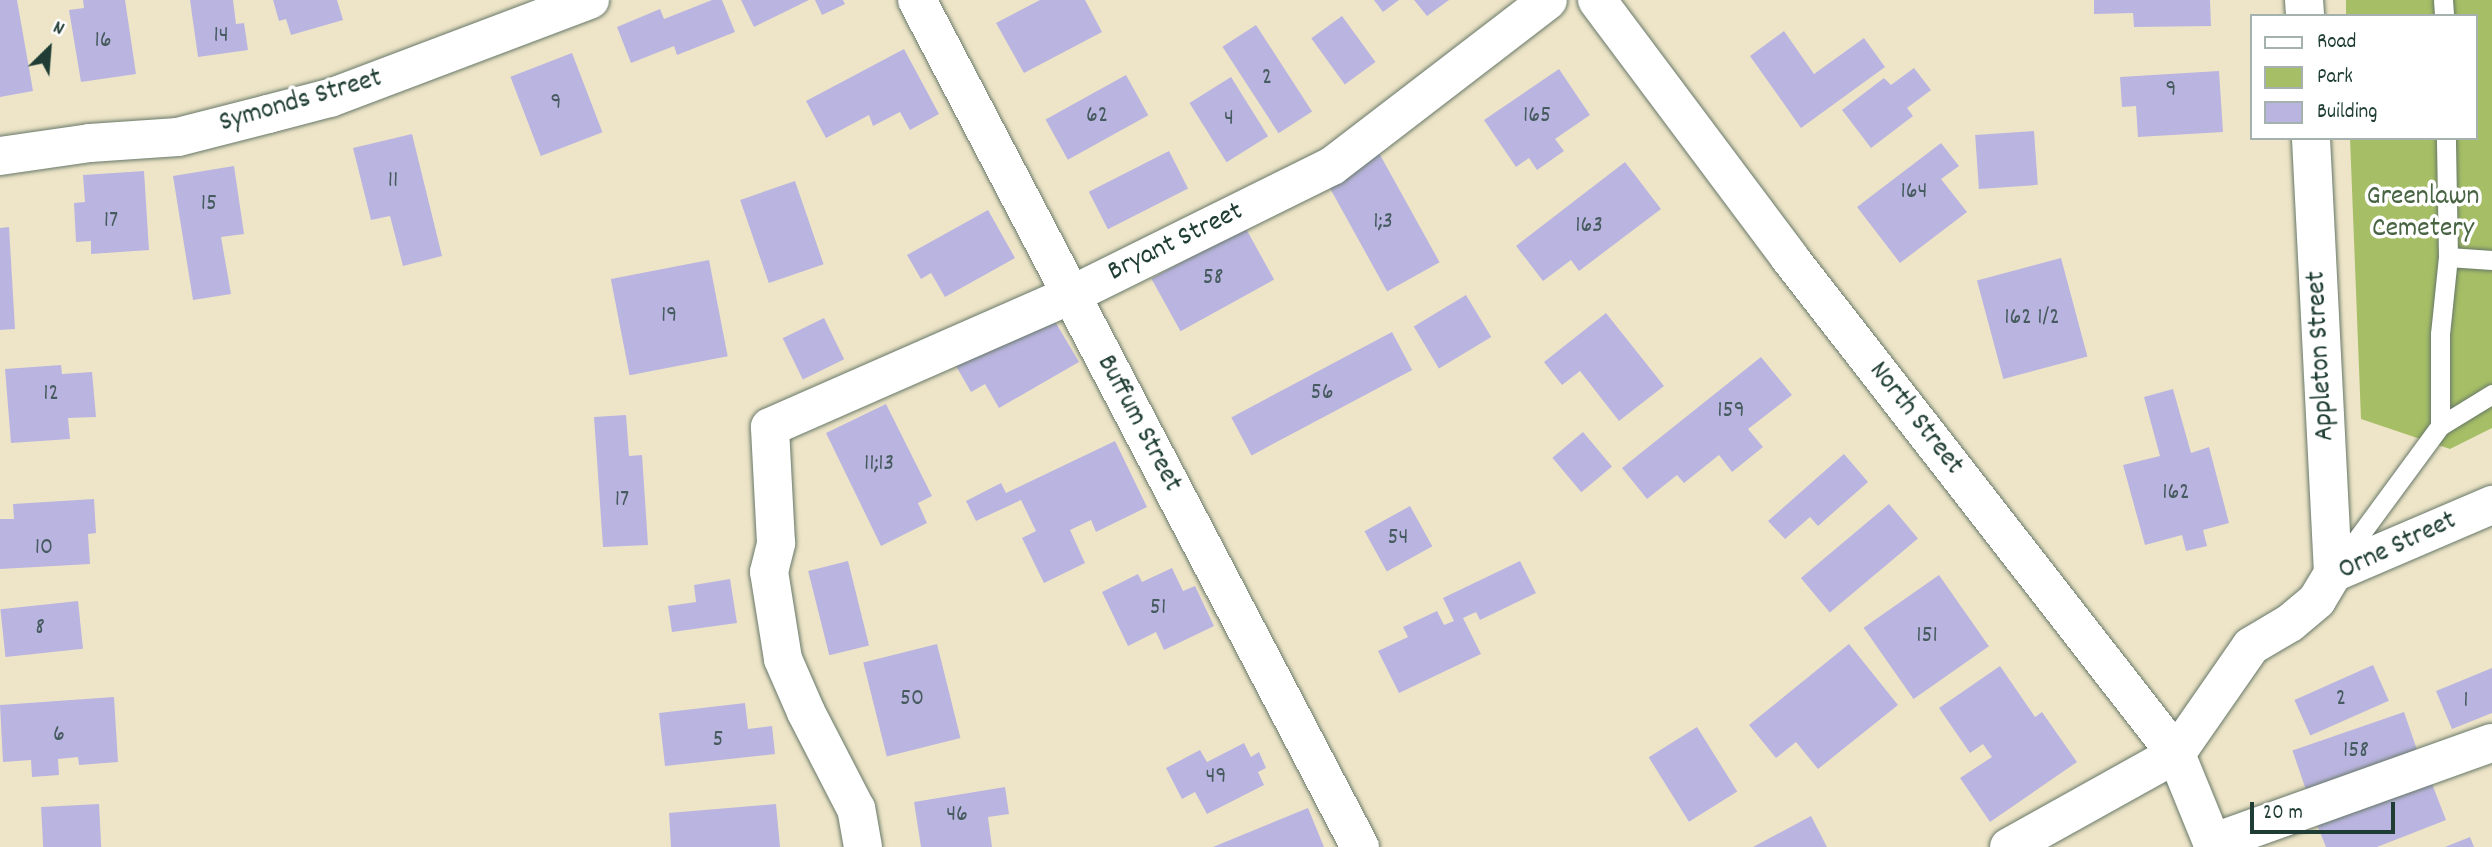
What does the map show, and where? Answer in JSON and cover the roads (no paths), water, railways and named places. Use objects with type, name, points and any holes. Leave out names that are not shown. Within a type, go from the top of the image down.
[{"type":"main road","name":"Symonds Street","points":[[0,156],[90,143],[178,137],[268,114],[343,93],[590,0]]},
{"type":"main road","name":"Buffum Street","points":[[917,0],[1360,847]]},
{"type":"main road","name":"Bryant Street","points":[[863,847],[856,809],[806,712],[783,659],[769,572],[776,542],[770,427],[1071,295],[1332,166],[1548,0]]},
{"type":"main road","name":"North Street","points":[[1597,0],[1788,257],[2176,754],[2213,845]]},
{"type":"main road","name":"Appleton Street","points":[[2311,140],[2333,573]]},
{"type":"main road","name":"Orne Street","points":[[2176,754],[2251,646],[2290,623],[2317,600],[2333,573],[2492,505]]},
{"type":"main road","points":[[2213,845],[2492,743]]},
{"type":"main road","points":[[2009,847],[2176,754]]},
{"type":"lane","points":[[2440,426],[2440,334],[2448,257],[2446,140]]},
{"type":"lane","points":[[2448,257],[2492,260]]},
{"type":"lane","points":[[2333,573],[2440,426],[2492,394]]},
{"type":"park label","name":"Greenlawn Cemetery","points":[[2423,214]]}]
